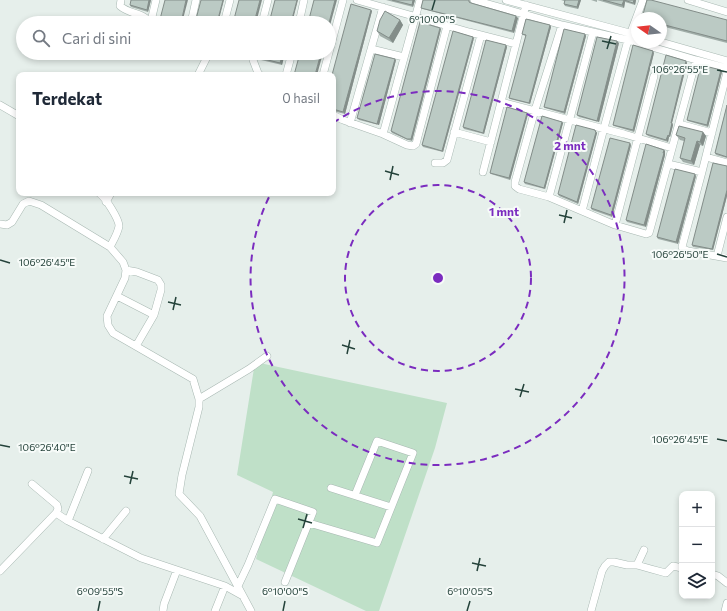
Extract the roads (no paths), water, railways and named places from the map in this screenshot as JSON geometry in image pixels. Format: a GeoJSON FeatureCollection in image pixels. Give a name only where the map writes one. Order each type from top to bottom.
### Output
{"type":"FeatureCollection","features":[{"type":"Feature","properties":{"kind":"street"},"geometry":{"type":"LineString","coordinates":[[121,0],[120,6],[124,9],[143,16]]}},
{"type":"Feature","properties":{"kind":"street"},"geometry":{"type":"LineString","coordinates":[[152,16],[156,0]]}},
{"type":"Feature","properties":{"kind":"street"},"geometry":{"type":"LineString","coordinates":[[193,16],[196,0]]}},
{"type":"Feature","properties":{"kind":"street"},"geometry":{"type":"LineString","coordinates":[[226,16],[230,0]]}},
{"type":"Feature","properties":{"kind":"street"},"geometry":{"type":"LineString","coordinates":[[264,16],[268,0]]}},
{"type":"Feature","properties":{"kind":"street"},"geometry":{"type":"LineString","coordinates":[[301,16],[304,0]]}},
{"type":"Feature","properties":{"kind":"street"},"geometry":{"type":"LineString","coordinates":[[336,26],[343,0]]}},
{"type":"Feature","properties":{"kind":"street"},"geometry":{"type":"LineString","coordinates":[[357,0],[516,44]]}},
{"type":"Feature","properties":{"kind":"street"},"geometry":{"type":"LineString","coordinates":[[383,134],[420,0]]}},
{"type":"Feature","properties":{"kind":"street"},"geometry":{"type":"LineString","coordinates":[[474,0],[562,25],[593,32],[631,36]]}},
{"type":"Feature","properties":{"kind":"street"},"geometry":{"type":"LineString","coordinates":[[504,8],[506,0],[631,36]]}},
{"type":"Feature","properties":{"kind":"street"},"geometry":{"type":"LineString","coordinates":[[639,12],[643,0]]}},
{"type":"Feature","properties":{"kind":"street"},"geometry":{"type":"LineString","coordinates":[[688,0],[727,12]]}},
{"type":"Feature","properties":{"kind":"street"},"geometry":{"type":"LineString","coordinates":[[484,172],[526,5]]}},
{"type":"Feature","properties":{"kind":"street"},"geometry":{"type":"LineString","coordinates":[[350,122],[383,8]]}},
{"type":"Feature","properties":{"kind":"street"},"geometry":{"type":"LineString","coordinates":[[562,25],[535,110],[515,186],[549,197],[615,225],[646,234],[649,233],[696,60]]}},
{"type":"Feature","properties":{"kind":"street"},"geometry":{"type":"LineString","coordinates":[[336,116],[407,145],[413,146],[416,144],[447,26]]}},
{"type":"Feature","properties":{"kind":"street"},"geometry":{"type":"LineString","coordinates":[[549,197],[593,32]]}},
{"type":"Feature","properties":{"kind":"street"},"geometry":{"type":"LineString","coordinates":[[435,163],[443,163],[447,160],[481,35]]}},
{"type":"Feature","properties":{"kind":"street"},"geometry":{"type":"LineString","coordinates":[[582,211],[604,128],[631,39]]}},
{"type":"Feature","properties":{"kind":"street"},"geometry":{"type":"LineString","coordinates":[[667,44],[727,61]]}},
{"type":"Feature","properties":{"kind":"street"},"geometry":{"type":"LineString","coordinates":[[664,48],[696,60],[727,68]]}},
{"type":"Feature","properties":{"kind":"street"},"geometry":{"type":"LineString","coordinates":[[371,49],[404,57]]}},
{"type":"Feature","properties":{"kind":"street"},"geometry":{"type":"LineString","coordinates":[[200,72],[206,60]]}},
{"type":"Feature","properties":{"kind":"street"},"geometry":{"type":"LineString","coordinates":[[253,60],[258,72]]}},
{"type":"Feature","properties":{"kind":"street"},"geometry":{"type":"LineString","coordinates":[[287,72],[290,60]]}},
{"type":"Feature","properties":{"kind":"street"},"geometry":{"type":"LineString","coordinates":[[324,72],[327,60]]}},
{"type":"Feature","properties":{"kind":"street"},"geometry":{"type":"LineString","coordinates":[[727,72],[682,247],[688,251],[727,258]]}},
{"type":"Feature","properties":{"kind":"street"},"geometry":{"type":"LineString","coordinates":[[615,225],[654,76]]}},
{"type":"Feature","properties":{"kind":"street"},"geometry":{"type":"LineString","coordinates":[[501,102],[604,128],[672,148]]}},
{"type":"Feature","properties":{"kind":"street"},"geometry":{"type":"LineString","coordinates":[[0,105],[16,114]]}},
{"type":"Feature","properties":{"kind":"street"},"geometry":{"type":"LineString","coordinates":[[679,124],[712,133]]}},
{"type":"Feature","properties":{"kind":"street"},"geometry":{"type":"LineString","coordinates":[[454,132],[491,142]]}},
{"type":"Feature","properties":{"kind":"street"},"geometry":{"type":"LineString","coordinates":[[706,157],[727,163]]}},
{"type":"Feature","properties":{"kind":"street"},"geometry":{"type":"LineString","coordinates":[[668,164],[702,172]]}},
{"type":"Feature","properties":{"kind":"street"},"geometry":{"type":"LineString","coordinates":[[102,196],[117,219],[119,227],[110,247]]}},
{"type":"Feature","properties":{"kind":"street"},"geometry":{"type":"LineString","coordinates":[[106,202],[109,196]]}},
{"type":"Feature","properties":{"kind":"street"},"geometry":{"type":"LineString","coordinates":[[0,224],[7,225],[12,222],[23,204],[29,201],[41,205],[110,247],[123,262],[126,270],[126,278],[107,316],[108,326],[113,333],[193,379],[199,399],[199,407],[182,475],[179,494],[200,516],[251,611]]}},
{"type":"Feature","properties":{"kind":"street"},"geometry":{"type":"LineString","coordinates":[[717,256],[727,217]]}},
{"type":"Feature","properties":{"kind":"street"},"geometry":{"type":"LineString","coordinates":[[126,270],[137,272],[158,280],[161,285],[154,315],[136,346]]}},
{"type":"Feature","properties":{"kind":"street"},"geometry":{"type":"LineString","coordinates":[[117,296],[154,315]]}},
{"type":"Feature","properties":{"kind":"street"},"geometry":{"type":"LineString","coordinates":[[199,399],[249,369],[267,356]]}},
{"type":"Feature","properties":{"kind":"street"},"geometry":{"type":"LineString","coordinates":[[309,523],[377,544],[413,453],[377,441],[354,495]]}},
{"type":"Feature","properties":{"kind":"street"},"geometry":{"type":"LineString","coordinates":[[68,521],[88,471]]}},
{"type":"Feature","properties":{"kind":"street"},"geometry":{"type":"LineString","coordinates":[[0,572],[56,513],[58,509],[57,505],[32,484]]}},
{"type":"Feature","properties":{"kind":"street"},"geometry":{"type":"LineString","coordinates":[[331,488],[391,507]]}},
{"type":"Feature","properties":{"kind":"street"},"geometry":{"type":"LineString","coordinates":[[238,586],[275,499],[313,512],[285,582]]}},
{"type":"Feature","properties":{"kind":"street"},"geometry":{"type":"LineString","coordinates":[[104,539],[126,511]]}},
{"type":"Feature","properties":{"kind":"street"},"geometry":{"type":"LineString","coordinates":[[56,513],[68,521],[141,558],[225,586],[243,596]]}},
{"type":"Feature","properties":{"kind":"street"},"geometry":{"type":"LineString","coordinates":[[637,565],[644,550]]}},
{"type":"Feature","properties":{"kind":"street"},"geometry":{"type":"LineString","coordinates":[[590,611],[602,571],[609,562],[637,565],[666,573],[673,566],[679,567]]}},
{"type":"Feature","properties":{"kind":"street"},"geometry":{"type":"LineString","coordinates":[[163,611],[164,604],[177,570]]}},
{"type":"Feature","properties":{"kind":"street"},"geometry":{"type":"LineString","coordinates":[[715,575],[727,583]]}},
{"type":"Feature","properties":{"kind":"street"},"geometry":{"type":"LineString","coordinates":[[215,611],[225,586]]}},
{"type":"Feature","properties":{"kind":"street"},"geometry":{"type":"LineString","coordinates":[[725,611],[727,603]]}}]}
